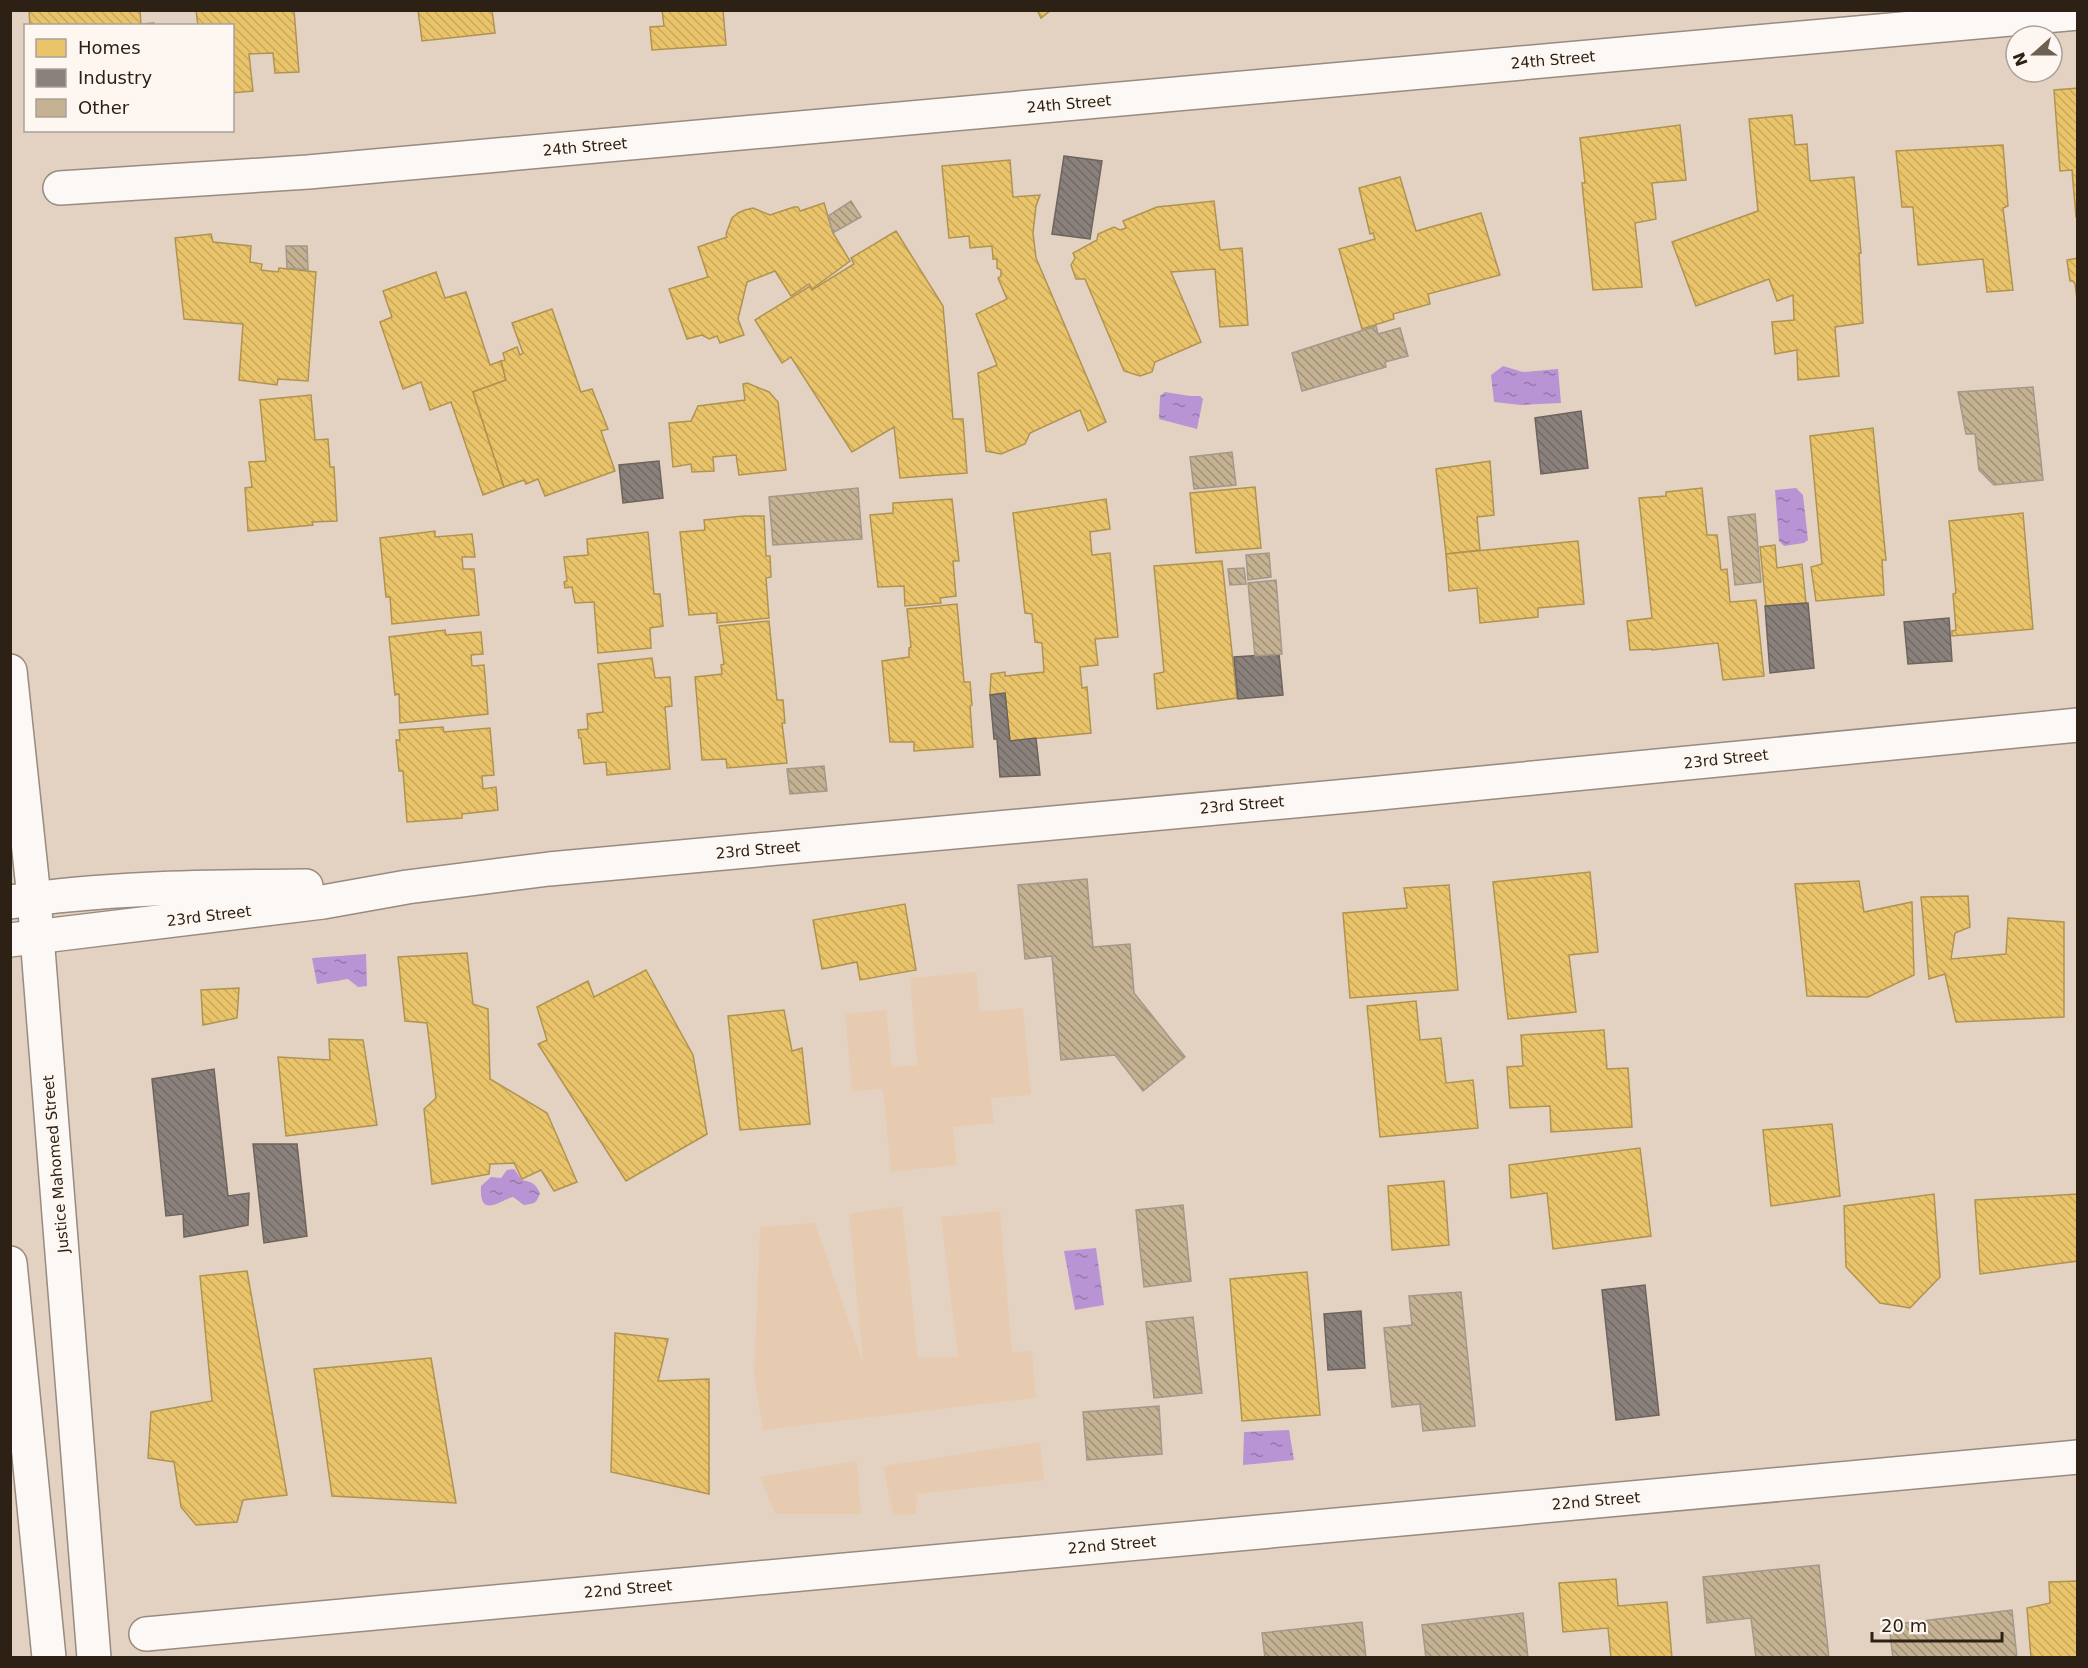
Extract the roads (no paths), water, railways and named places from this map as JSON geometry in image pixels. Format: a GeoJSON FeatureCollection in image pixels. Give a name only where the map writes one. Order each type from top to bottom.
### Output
{"type":"FeatureCollection","features":[{"type":"Feature","properties":{"kind":"street","name":"24th Street"},"geometry":{"type":"LineString","coordinates":[[60,189],[308,172],[2078,13]]}},
{"type":"Feature","properties":{"kind":"street","name":"Justice Mahomed Street"},"geometry":{"type":"LineString","coordinates":[[10,670],[24,939],[94,1658]]}},
{"type":"Feature","properties":{"kind":"street","name":"23rd Street"},"geometry":{"type":"LineString","coordinates":[[24,939],[323,902],[407,887],[549,869],[1347,796],[2078,725]]}},
{"type":"Feature","properties":{"kind":"street","name":"23rd Street"},"geometry":{"type":"LineString","coordinates":[[22,900],[196,887],[407,887]]}},
{"type":"Feature","properties":{"kind":"street"},"geometry":{"type":"LineString","coordinates":[[10,1263],[49,1658]]}},
{"type":"Feature","properties":{"kind":"street","name":"22nd Street"},"geometry":{"type":"LineString","coordinates":[[146,1634],[2078,1457]]}},
{"type":"Feature","properties":{"kind":"water"},"geometry":{"type":"Polygon","coordinates":[[[1503,366],[1523,372],[1558,369],[1561,403],[1521,405],[1494,402],[1491,375],[1503,366]]]}},
{"type":"Feature","properties":{"kind":"water"},"geometry":{"type":"Polygon","coordinates":[[[1165,392],[1200,396],[1203,399],[1197,429],[1159,419],[1160,396],[1165,392]]]}},
{"type":"Feature","properties":{"kind":"water"},"geometry":{"type":"Polygon","coordinates":[[[1796,488],[1803,495],[1808,540],[1804,543],[1784,546],[1779,541],[1775,490],[1796,488]]]}},
{"type":"Feature","properties":{"kind":"water"},"geometry":{"type":"Polygon","coordinates":[[[366,954],[367,986],[358,987],[348,979],[317,984],[312,958],[366,954]]]}},
{"type":"Feature","properties":{"kind":"water"},"geometry":{"type":"Polygon","coordinates":[[[514,1169],[522,1180],[535,1185],[540,1193],[536,1201],[524,1205],[513,1197],[491,1205],[483,1202],[481,1186],[491,1177],[501,1178],[507,1170],[514,1169]]]}},
{"type":"Feature","properties":{"kind":"water"},"geometry":{"type":"Polygon","coordinates":[[[1096,1248],[1104,1305],[1075,1310],[1064,1251],[1096,1248]]]}},
{"type":"Feature","properties":{"kind":"water"},"geometry":{"type":"Polygon","coordinates":[[[1289,1430],[1294,1460],[1243,1465],[1244,1432],[1289,1430]]]}}]}
